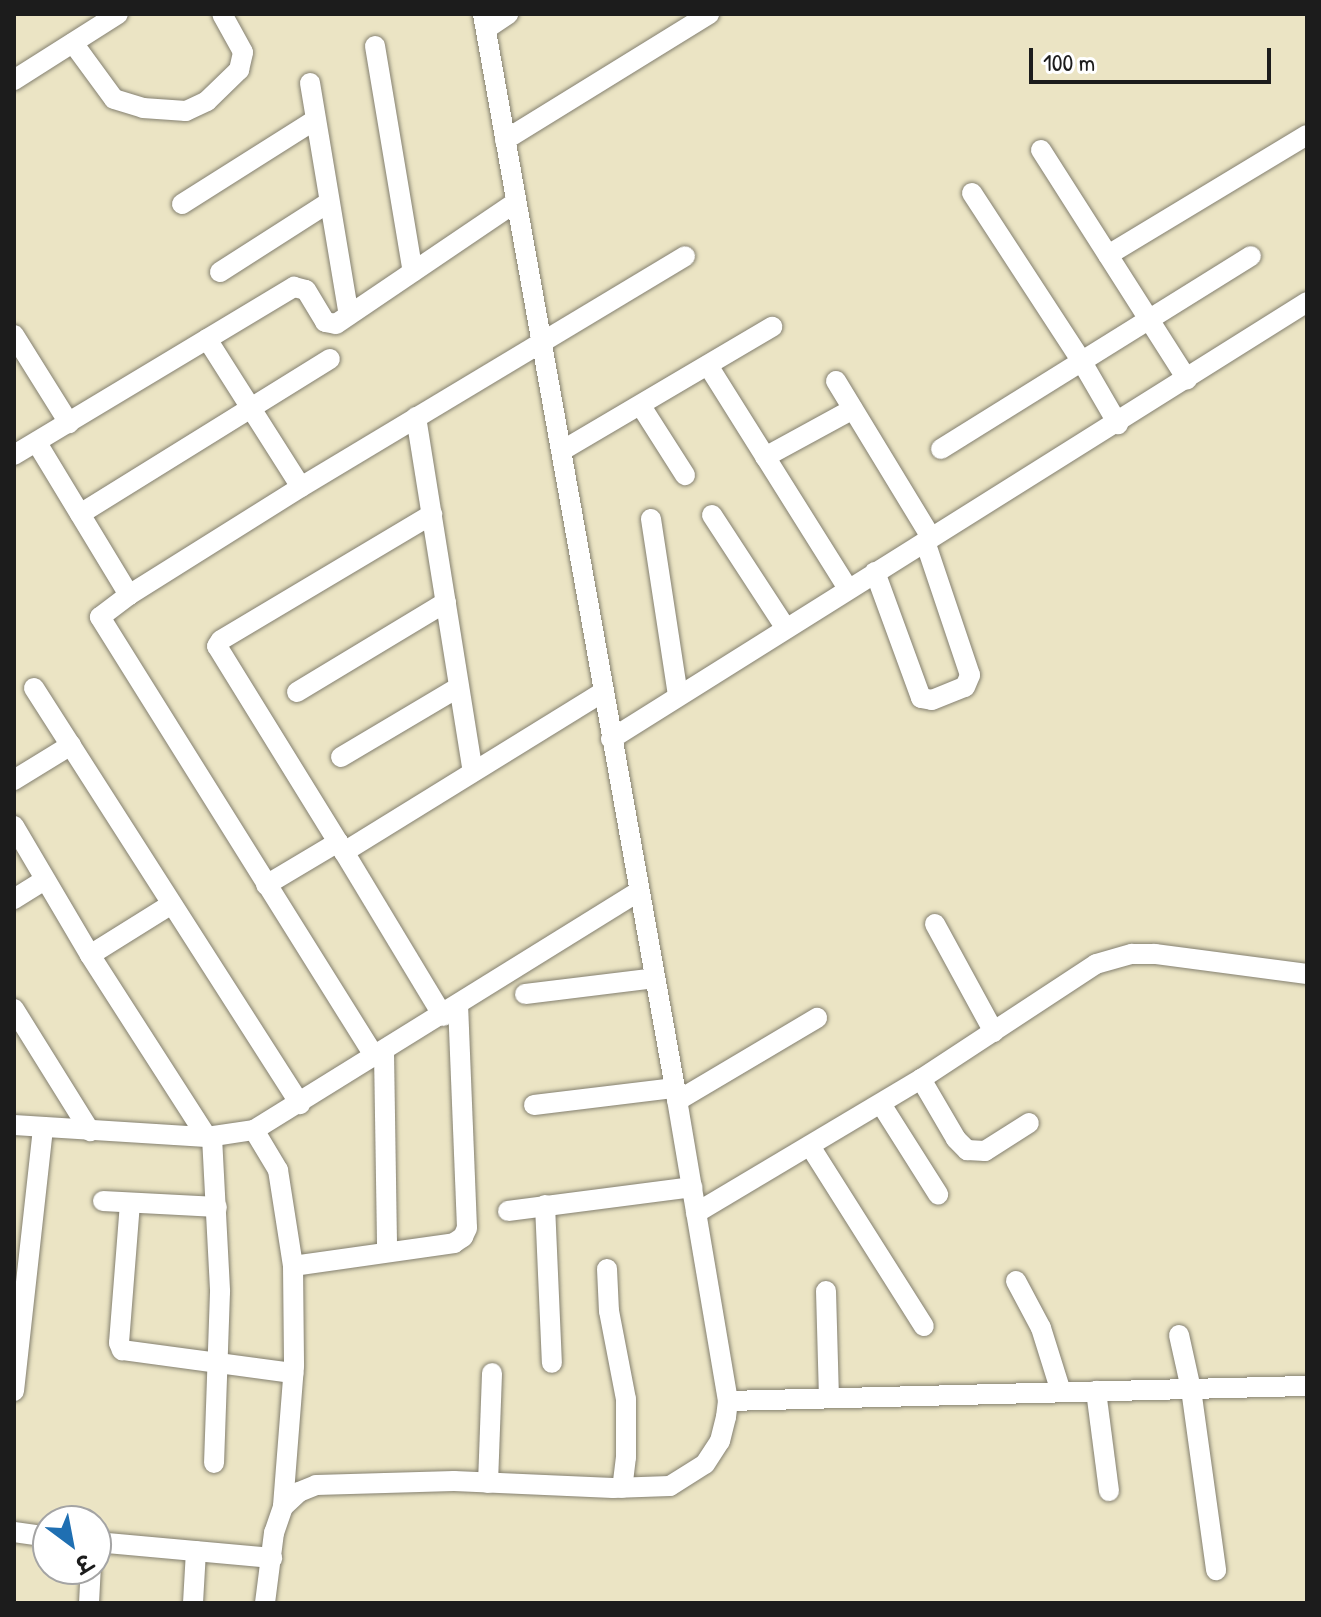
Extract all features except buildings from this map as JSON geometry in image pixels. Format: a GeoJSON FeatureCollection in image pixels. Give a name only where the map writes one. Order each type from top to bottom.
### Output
{"type":"FeatureCollection","features":[{"type":"Feature","properties":{"kind":"street"},"geometry":{"type":"LineString","coordinates":[[14,80],[118,14]]}},
{"type":"Feature","properties":{"kind":"street"},"geometry":{"type":"LineString","coordinates":[[73,43],[114,99],[143,108],[186,111],[207,101],[239,70],[243,52],[222,14]]}},
{"type":"Feature","properties":{"kind":"street"},"geometry":{"type":"LineString","coordinates":[[283,1507],[299,1492],[316,1485],[488,1483],[622,1488],[670,1486],[696,1472],[720,1441],[728,1401],[563,450],[515,203],[484,21],[508,14]]}},
{"type":"Feature","properties":{"kind":"street"},"geometry":{"type":"LineString","coordinates":[[505,140],[709,14]]}},
{"type":"Feature","properties":{"kind":"street"},"geometry":{"type":"LineString","coordinates":[[375,46],[413,272]]}},
{"type":"Feature","properties":{"kind":"street"},"geometry":{"type":"LineString","coordinates":[[310,83],[349,315]]}},
{"type":"Feature","properties":{"kind":"street"},"geometry":{"type":"LineString","coordinates":[[182,204],[315,120]]}},
{"type":"Feature","properties":{"kind":"street"},"geometry":{"type":"LineString","coordinates":[[1108,255],[1307,135]]}},
{"type":"Feature","properties":{"kind":"street"},"geometry":{"type":"LineString","coordinates":[[1041,150],[1187,379]]}},
{"type":"Feature","properties":{"kind":"street"},"geometry":{"type":"LineString","coordinates":[[972,193],[1082,362],[1118,424]]}},
{"type":"Feature","properties":{"kind":"street"},"geometry":{"type":"LineString","coordinates":[[220,272],[328,203]]}},
{"type":"Feature","properties":{"kind":"street"},"geometry":{"type":"LineString","coordinates":[[14,455],[300,286],[330,325],[515,203]]}},
{"type":"Feature","properties":{"kind":"street"},"geometry":{"type":"LineString","coordinates":[[387,1251],[379,1054],[266,885],[101,622],[104,612],[129,595],[301,487],[685,256]]}},
{"type":"Feature","properties":{"kind":"street"},"geometry":{"type":"LineString","coordinates":[[941,449],[1251,256]]}},
{"type":"Feature","properties":{"kind":"street"},"geometry":{"type":"LineString","coordinates":[[611,739],[785,627],[1118,424],[1307,302]]}},
{"type":"Feature","properties":{"kind":"street"},"geometry":{"type":"LineString","coordinates":[[563,450],[709,367],[772,327]]}},
{"type":"Feature","properties":{"kind":"street"},"geometry":{"type":"LineString","coordinates":[[14,335],[69,423]]}},
{"type":"Feature","properties":{"kind":"street"},"geometry":{"type":"LineString","coordinates":[[207,339],[301,487]]}},
{"type":"Feature","properties":{"kind":"street"},"geometry":{"type":"LineString","coordinates":[[80,514],[330,359]]}},
{"type":"Feature","properties":{"kind":"street"},"geometry":{"type":"LineString","coordinates":[[709,367],[848,589]]}},
{"type":"Feature","properties":{"kind":"street"},"geometry":{"type":"LineString","coordinates":[[836,381],[928,539],[970,675],[965,687],[932,700],[921,698],[875,572]]}},
{"type":"Feature","properties":{"kind":"street"},"geometry":{"type":"LineString","coordinates":[[641,406],[685,475]]}},
{"type":"Feature","properties":{"kind":"street"},"geometry":{"type":"LineString","coordinates":[[765,457],[853,409]]}},
{"type":"Feature","properties":{"kind":"street"},"geometry":{"type":"LineString","coordinates":[[416,417],[473,771]]}},
{"type":"Feature","properties":{"kind":"street"},"geometry":{"type":"LineString","coordinates":[[37,443],[129,595]]}},
{"type":"Feature","properties":{"kind":"street"},"geometry":{"type":"LineString","coordinates":[[293,1266],[454,1243],[463,1237],[467,1228],[450,1011],[341,847],[218,653],[217,646],[221,640],[432,514]]}},
{"type":"Feature","properties":{"kind":"street"},"geometry":{"type":"LineString","coordinates":[[712,515],[785,627]]}},
{"type":"Feature","properties":{"kind":"street"},"geometry":{"type":"LineString","coordinates":[[651,519],[678,696]]}},
{"type":"Feature","properties":{"kind":"street"},"geometry":{"type":"LineString","coordinates":[[297,692],[446,602]]}},
{"type":"Feature","properties":{"kind":"street"},"geometry":{"type":"LineString","coordinates":[[341,757],[459,687]]}},
{"type":"Feature","properties":{"kind":"street"},"geometry":{"type":"LineString","coordinates":[[34,688],[300,1104]]}},
{"type":"Feature","properties":{"kind":"street"},"geometry":{"type":"LineString","coordinates":[[266,885],[341,847],[603,692]]}},
{"type":"Feature","properties":{"kind":"street"},"geometry":{"type":"LineString","coordinates":[[14,780],[71,745]]}},
{"type":"Feature","properties":{"kind":"street"},"geometry":{"type":"LineString","coordinates":[[14,826],[90,955],[210,1137],[217,1207],[219,1364],[214,1463]]}},
{"type":"Feature","properties":{"kind":"street"},"geometry":{"type":"LineString","coordinates":[[14,899],[45,880]]}},
{"type":"Feature","properties":{"kind":"street"},"geometry":{"type":"LineString","coordinates":[[14,1125],[210,1137],[254,1130],[638,892]]}},
{"type":"Feature","properties":{"kind":"street"},"geometry":{"type":"LineString","coordinates":[[90,955],[170,905]]}},
{"type":"Feature","properties":{"kind":"street"},"geometry":{"type":"LineString","coordinates":[[935,924],[994,1032]]}},
{"type":"Feature","properties":{"kind":"street"},"geometry":{"type":"LineString","coordinates":[[696,1213],[881,1104],[1096,964],[1132,954],[1204,958],[1307,974]]}},
{"type":"Feature","properties":{"kind":"street"},"geometry":{"type":"LineString","coordinates":[[525,994],[655,978]]}},
{"type":"Feature","properties":{"kind":"street"},"geometry":{"type":"LineString","coordinates":[[14,1009],[90,1131]]}},
{"type":"Feature","properties":{"kind":"street"},"geometry":{"type":"LineString","coordinates":[[534,1105],[676,1095],[817,1018]]}},
{"type":"Feature","properties":{"kind":"street"},"geometry":{"type":"LineString","coordinates":[[921,1079],[956,1139],[967,1150],[985,1151],[1029,1123]]}},
{"type":"Feature","properties":{"kind":"street"},"geometry":{"type":"LineString","coordinates":[[881,1104],[938,1194]]}},
{"type":"Feature","properties":{"kind":"street"},"geometry":{"type":"LineString","coordinates":[[14,1391],[43,1128]]}},
{"type":"Feature","properties":{"kind":"street"},"geometry":{"type":"LineString","coordinates":[[254,1130],[278,1170],[293,1266],[293,1373],[283,1507],[274,1533],[265,1603]]}},
{"type":"Feature","properties":{"kind":"street"},"geometry":{"type":"LineString","coordinates":[[810,1146],[924,1326]]}},
{"type":"Feature","properties":{"kind":"street"},"geometry":{"type":"LineString","coordinates":[[508,1211],[692,1187]]}},
{"type":"Feature","properties":{"kind":"street"},"geometry":{"type":"LineString","coordinates":[[103,1201],[217,1207]]}},
{"type":"Feature","properties":{"kind":"street"},"geometry":{"type":"LineString","coordinates":[[130,1203],[119,1343],[122,1350],[293,1373]]}},
{"type":"Feature","properties":{"kind":"street"},"geometry":{"type":"LineString","coordinates":[[545,1205],[552,1363]]}},
{"type":"Feature","properties":{"kind":"street"},"geometry":{"type":"LineString","coordinates":[[607,1269],[609,1311],[627,1413],[622,1488]]}},
{"type":"Feature","properties":{"kind":"street"},"geometry":{"type":"LineString","coordinates":[[1016,1281],[1041,1328],[1061,1392]]}},
{"type":"Feature","properties":{"kind":"street"},"geometry":{"type":"LineString","coordinates":[[826,1291],[829,1398]]}},
{"type":"Feature","properties":{"kind":"street"},"geometry":{"type":"LineString","coordinates":[[1179,1335],[1191,1389],[1216,1570]]}},
{"type":"Feature","properties":{"kind":"street"},"geometry":{"type":"LineString","coordinates":[[488,1483],[492,1373]]}},
{"type":"Feature","properties":{"kind":"street"},"geometry":{"type":"LineString","coordinates":[[728,1401],[1306,1386]]}},
{"type":"Feature","properties":{"kind":"street"},"geometry":{"type":"LineString","coordinates":[[1096,1391],[1109,1491]]}},
{"type":"Feature","properties":{"kind":"street"},"geometry":{"type":"LineString","coordinates":[[112,1543],[272,1558]]}},
{"type":"Feature","properties":{"kind":"street"},"geometry":{"type":"LineString","coordinates":[[193,1603],[196,1551]]}}]}
